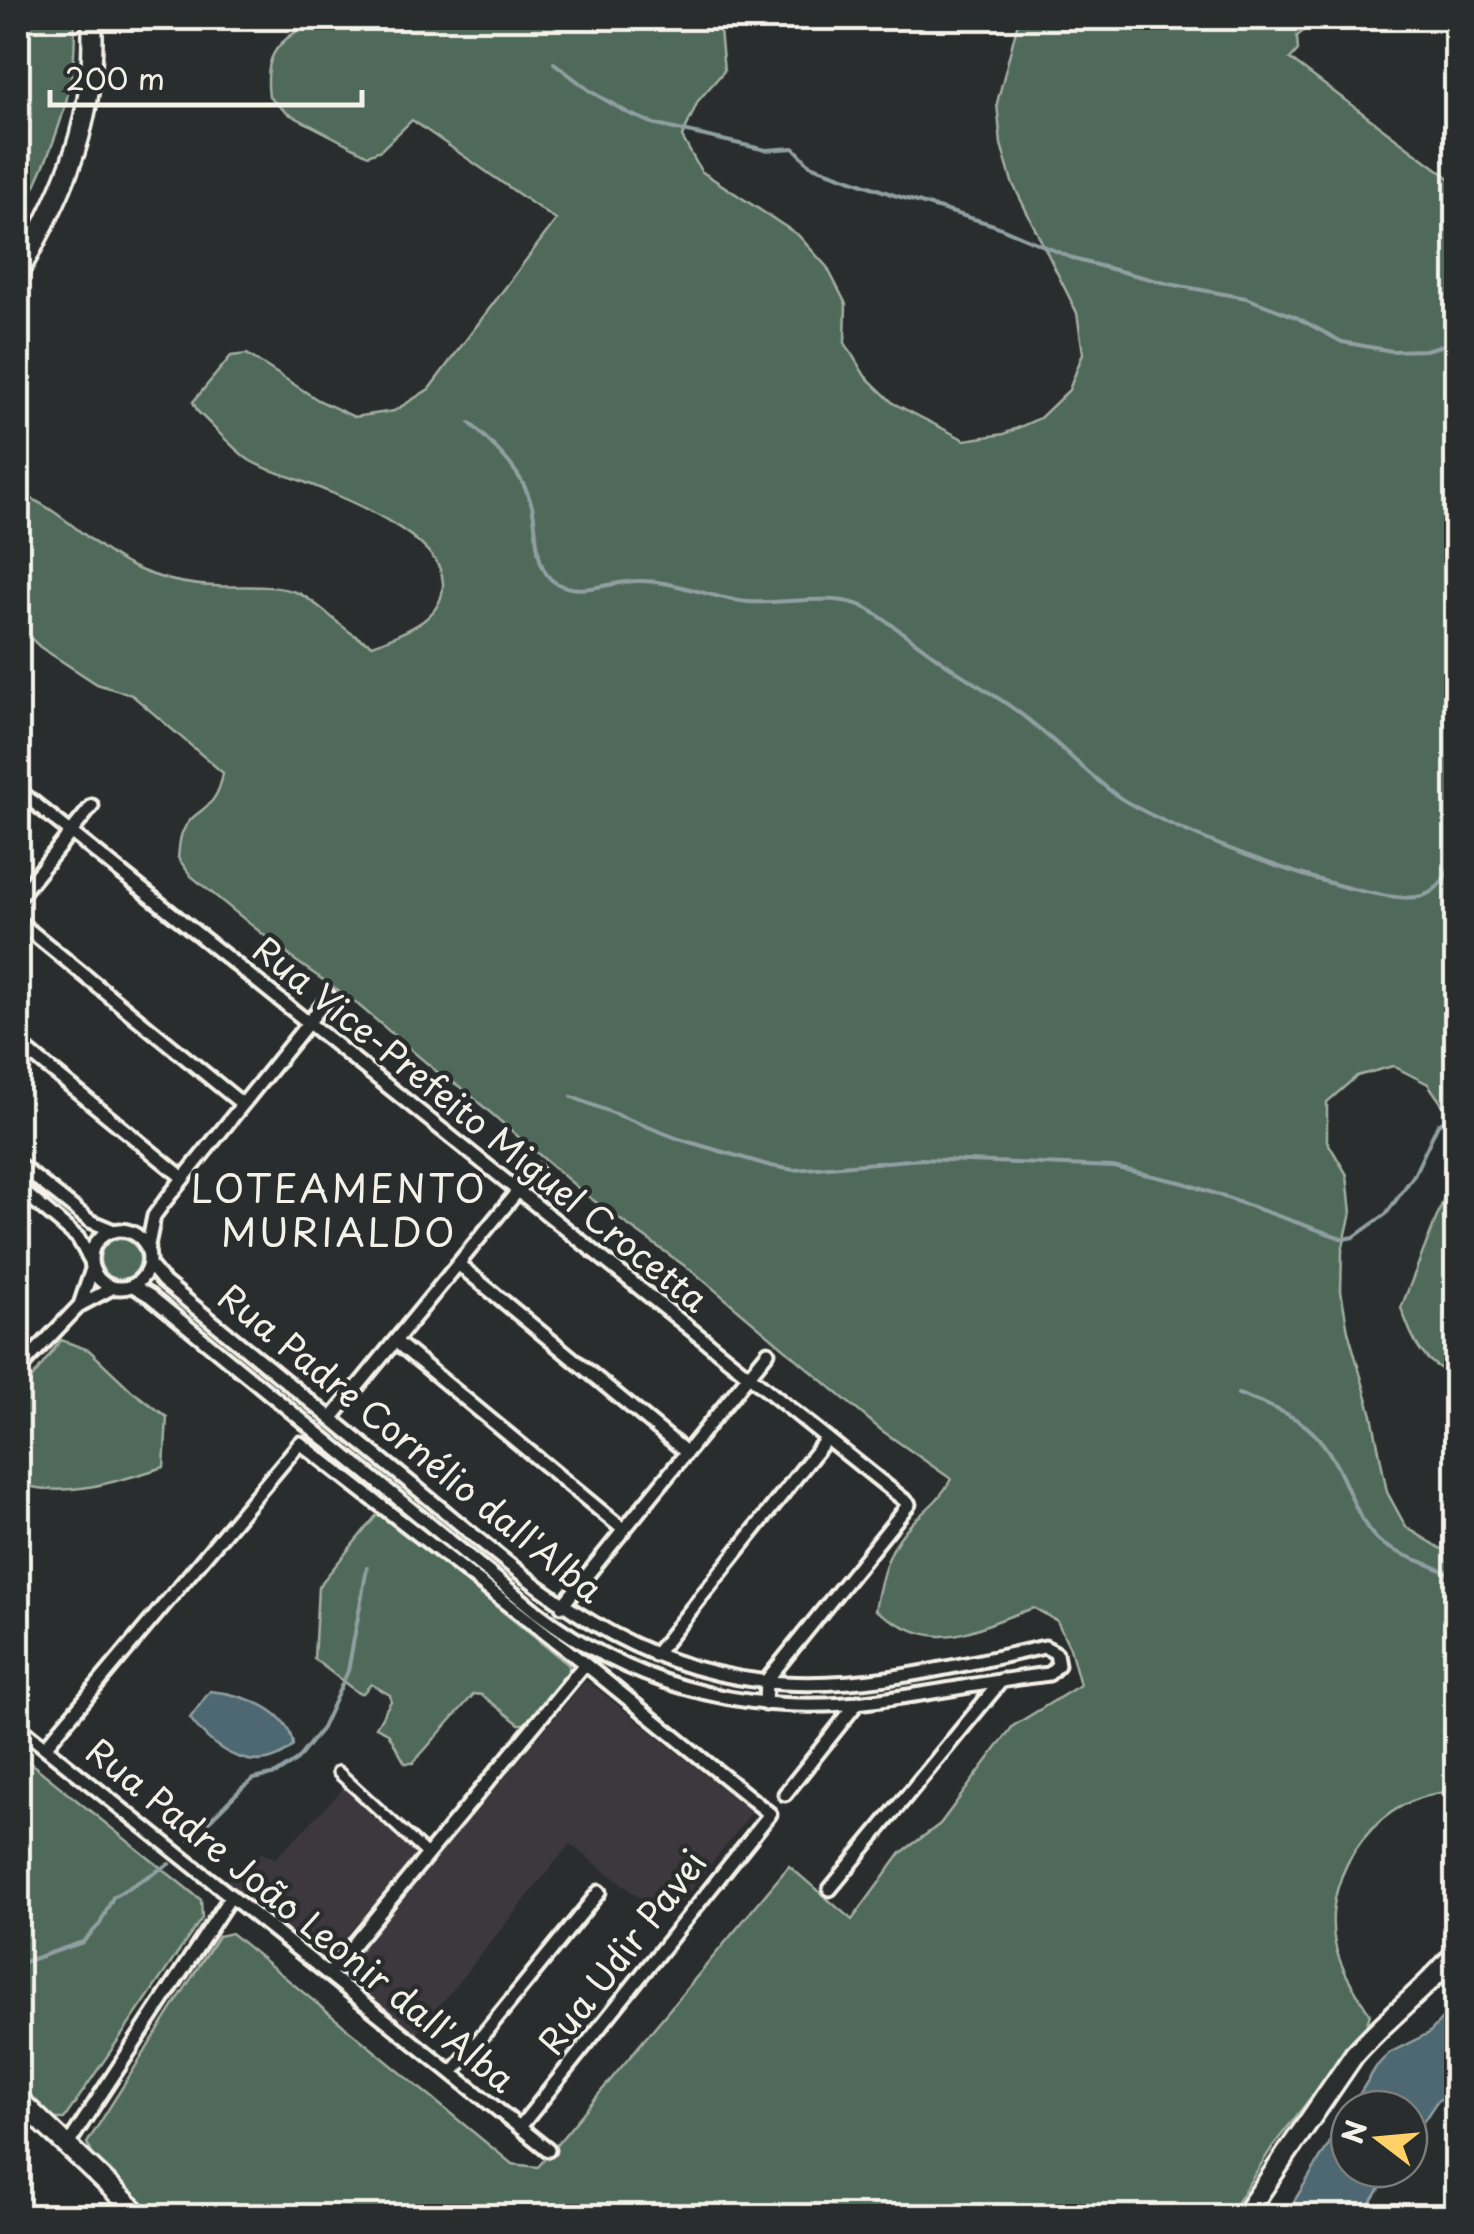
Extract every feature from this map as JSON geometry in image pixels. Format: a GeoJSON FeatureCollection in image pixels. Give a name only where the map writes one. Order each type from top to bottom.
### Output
{"type":"FeatureCollection","features":[{"type":"Feature","properties":{"kind":"main road"},"geometry":{"type":"LineString","coordinates":[[18,273],[68,178],[84,128],[91,85],[92,18]]}},
{"type":"Feature","properties":{"kind":"main road"},"geometry":{"type":"LineString","coordinates":[[1244,2216],[1354,2055],[1456,1952]]}},
{"type":"Feature","properties":{"kind":"main road"},"geometry":{"type":"LineString","coordinates":[[18,2099],[141,2216]]}},
{"type":"Feature","properties":{"kind":"street","name":"Rua Vice-Prefeito Miguel Crocetta"},"geometry":{"type":"LineString","coordinates":[[18,790],[909,1504],[766,1682]]}},
{"type":"Feature","properties":{"kind":"street"},"geometry":{"type":"LineString","coordinates":[[18,898],[92,806]]}},
{"type":"Feature","properties":{"kind":"street"},"geometry":{"type":"LineString","coordinates":[[18,920],[241,1104]]}},
{"type":"Feature","properties":{"kind":"street"},"geometry":{"type":"LineString","coordinates":[[18,1370],[80,1304],[112,1288],[133,1286],[144,1277],[154,1216],[329,997]]}},
{"type":"Feature","properties":{"kind":"street"},"geometry":{"type":"LineString","coordinates":[[18,1043],[182,1177]]}},
{"type":"Feature","properties":{"kind":"street"},"geometry":{"type":"LineString","coordinates":[[18,1164],[90,1221],[134,1234],[148,1250]]}},
{"type":"Feature","properties":{"kind":"street"},"geometry":{"type":"LineString","coordinates":[[331,1418],[535,1170]]}},
{"type":"Feature","properties":{"kind":"street"},"geometry":{"type":"LineString","coordinates":[[18,1187],[71,1230],[100,1281],[112,1288]]}},
{"type":"Feature","properties":{"kind":"street"},"geometry":{"type":"LineString","coordinates":[[80,1304],[96,1242],[154,1216]]}},
{"type":"Feature","properties":{"kind":"street","name":"Rua Padre Cornélio dall'Alba"},"geometry":{"type":"LineString","coordinates":[[133,1286],[575,1640],[661,1682],[765,1704],[858,1702],[1049,1674],[1056,1669],[1058,1657],[1054,1650],[1045,1647],[871,1680],[813,1684],[766,1682],[713,1673],[656,1655],[605,1632],[562,1606],[162,1282],[149,1264]]}},
{"type":"Feature","properties":{"kind":"street"},"geometry":{"type":"LineString","coordinates":[[458,1264],[686,1452]]}},
{"type":"Feature","properties":{"kind":"street"},"geometry":{"type":"LineString","coordinates":[[395,1341],[624,1530]]}},
{"type":"Feature","properties":{"kind":"street"},"geometry":{"type":"LineString","coordinates":[[562,1606],[768,1352]]}},
{"type":"Feature","properties":{"kind":"street"},"geometry":{"type":"LineString","coordinates":[[656,1655],[827,1438]]}},
{"type":"Feature","properties":{"kind":"street"},"geometry":{"type":"LineString","coordinates":[[45,1747],[300,1443],[585,1664],[329,1974]]}},
{"type":"Feature","properties":{"kind":"street","name":"Rua Udir Pavei"},"geometry":{"type":"LineString","coordinates":[[520,2127],[770,1814],[585,1664]]}},
{"type":"Feature","properties":{"kind":"street"},"geometry":{"type":"LineString","coordinates":[[830,1889],[1003,1680]]}},
{"type":"Feature","properties":{"kind":"street"},"geometry":{"type":"LineString","coordinates":[[765,1704],[766,1682]]}},
{"type":"Feature","properties":{"kind":"street"},"geometry":{"type":"LineString","coordinates":[[785,1794],[858,1702]]}},
{"type":"Feature","properties":{"kind":"street","name":"Rua Padre João Leonir dall'Alba"},"geometry":{"type":"LineString","coordinates":[[18,1726],[548,2150]]}},
{"type":"Feature","properties":{"kind":"street"},"geometry":{"type":"LineString","coordinates":[[338,1772],[428,1855]]}},
{"type":"Feature","properties":{"kind":"street"},"geometry":{"type":"LineString","coordinates":[[452,2074],[599,1892]]}},
{"type":"Feature","properties":{"kind":"street"},"geometry":{"type":"LineString","coordinates":[[67,2146],[231,1896]]}},
{"type":"Feature","properties":{"kind":"shaded area"},"geometry":{"type":"Polygon","coordinates":[[[586,1680],[752,1812],[668,1919],[570,1844],[414,2037],[339,1976],[586,1680]]]}},
{"type":"Feature","properties":{"kind":"shaded area"},"geometry":{"type":"Polygon","coordinates":[[[344,1788],[416,1854],[329,1957],[316,1957],[228,1889],[227,1881],[261,1853],[276,1858],[344,1788]]]}},
{"type":"Feature","properties":{"kind":"green space"},"geometry":{"type":"Polygon","coordinates":[[[18,18],[74,18],[75,45],[60,123],[18,222],[18,18]]]}},
{"type":"Feature","properties":{"kind":"green space"},"geometry":{"type":"Polygon","coordinates":[[[315,18],[711,18],[720,30],[724,71],[698,101],[682,137],[701,171],[798,235],[827,267],[846,304],[845,343],[865,376],[893,403],[965,440],[1004,434],[1040,418],[1069,390],[1083,353],[1077,313],[1012,182],[1001,144],[997,103],[1019,18],[1320,18],[1297,36],[1298,50],[1290,59],[1456,183],[1456,1377],[1426,1358],[1401,1308],[1445,1196],[1452,1157],[1451,1117],[1428,1084],[1393,1066],[1357,1076],[1327,1102],[1327,1141],[1347,1175],[1351,1213],[1342,1251],[1341,1291],[1387,1492],[1406,1527],[1456,1555],[1456,1792],[1429,1795],[1404,1805],[1362,1840],[1347,1863],[1337,1889],[1333,1916],[1335,1944],[1345,1972],[1370,2014],[1366,2027],[1273,2146],[1228,2216],[151,2216],[95,2160],[87,2143],[218,1936],[231,1933],[512,2164],[538,2167],[789,1866],[852,1920],[901,1853],[940,1824],[1013,1726],[1080,1685],[1070,1648],[1057,1621],[1034,1608],[971,1631],[937,1636],[919,1633],[875,1610],[883,1574],[898,1540],[951,1479],[881,1430],[696,1274],[586,1195],[463,1089],[191,876],[178,858],[181,836],[192,818],[215,796],[223,773],[132,695],[97,684],[40,647],[18,626],[18,493],[48,508],[133,567],[193,584],[267,587],[298,593],[373,645],[419,624],[436,607],[443,583],[438,565],[426,549],[385,519],[249,460],[198,412],[193,402],[231,356],[247,354],[318,400],[354,417],[394,411],[429,389],[556,220],[412,120],[381,150],[368,155],[287,113],[269,97],[272,57],[284,41],[315,18]]]}},
{"type":"Feature","properties":{"kind":"green space"},"geometry":{"type":"Polygon","coordinates":[[[120,1239],[134,1245],[140,1259],[134,1273],[120,1279],[106,1273],[100,1259],[106,1245],[120,1239]]]}},
{"type":"Feature","properties":{"kind":"green space"},"geometry":{"type":"Polygon","coordinates":[[[61,1340],[89,1350],[132,1391],[167,1417],[164,1467],[73,1489],[54,1490],[18,1483],[18,1397],[61,1340]]]}},
{"type":"Feature","properties":{"kind":"green space"},"geometry":{"type":"Polygon","coordinates":[[[382,1515],[569,1665],[569,1672],[526,1724],[519,1724],[482,1695],[474,1694],[413,1763],[405,1763],[388,1733],[376,1727],[391,1701],[390,1695],[371,1684],[358,1693],[314,1659],[318,1587],[376,1516],[382,1515]]]}},
{"type":"Feature","properties":{"kind":"green space"},"geometry":{"type":"Polygon","coordinates":[[[18,1753],[201,1900],[202,1918],[64,2119],[50,2119],[18,2087],[18,1753]]]}},
{"type":"Feature","properties":{"kind":"water"},"geometry":{"type":"Polygon","coordinates":[[[210,1691],[262,1705],[283,1722],[293,1746],[265,1760],[237,1757],[224,1750],[190,1718],[210,1691]]]}},
{"type":"Feature","properties":{"kind":"water"},"geometry":{"type":"Polygon","coordinates":[[[1456,2004],[1456,2085],[1450,2094],[1437,2101],[1429,2113],[1429,2089],[1362,2089],[1389,2053],[1429,2033],[1456,2004]]]}},
{"type":"Feature","properties":{"kind":"water"},"geometry":{"type":"Polygon","coordinates":[[[1329,2144],[1329,2189],[1380,2189],[1363,2216],[1285,2216],[1329,2144]]]}},
{"type":"Feature","properties":{"kind":"waterway"},"geometry":{"type":"LineString","coordinates":[[18,76],[20,18]]}},
{"type":"Feature","properties":{"kind":"waterway"},"geometry":{"type":"LineString","coordinates":[[554,63],[590,91],[657,125],[766,150],[794,148],[810,165],[994,225],[1077,260],[1169,284],[1246,298],[1296,317],[1342,342],[1392,351],[1425,350],[1456,342]]}},
{"type":"Feature","properties":{"kind":"waterway"},"geometry":{"type":"LineString","coordinates":[[470,423],[522,481],[532,506],[543,569],[556,583],[586,589],[652,581],[749,602],[826,600],[855,604],[1010,706],[1116,795],[1219,845],[1315,879],[1397,897],[1422,896],[1433,890],[1456,858]]}},
{"type":"Feature","properties":{"kind":"waterway"},"geometry":{"type":"LineString","coordinates":[[572,1097],[679,1139],[771,1166],[794,1170],[921,1159],[1113,1167],[1184,1183],[1344,1239],[1354,1237],[1386,1214],[1414,1175],[1438,1124],[1456,1114]]}},
{"type":"Feature","properties":{"kind":"waterway"},"geometry":{"type":"LineString","coordinates":[[1238,1394],[1293,1418],[1318,1438],[1374,1537],[1397,1552],[1456,1578]]}},
{"type":"Feature","properties":{"kind":"waterway"},"geometry":{"type":"LineString","coordinates":[[190,1840],[243,1787],[254,1779],[276,1774],[297,1760],[322,1728],[348,1671],[367,1568]]}},
{"type":"Feature","properties":{"kind":"waterway"},"geometry":{"type":"LineString","coordinates":[[18,1964],[83,1942],[100,1924],[113,1897],[169,1864]]}},
{"type":"Feature","properties":{"kind":"district","name":"LOTEAMENTO MURIALDO"},"geometry":{"type":"Point","coordinates":[339,1212]}}]}
